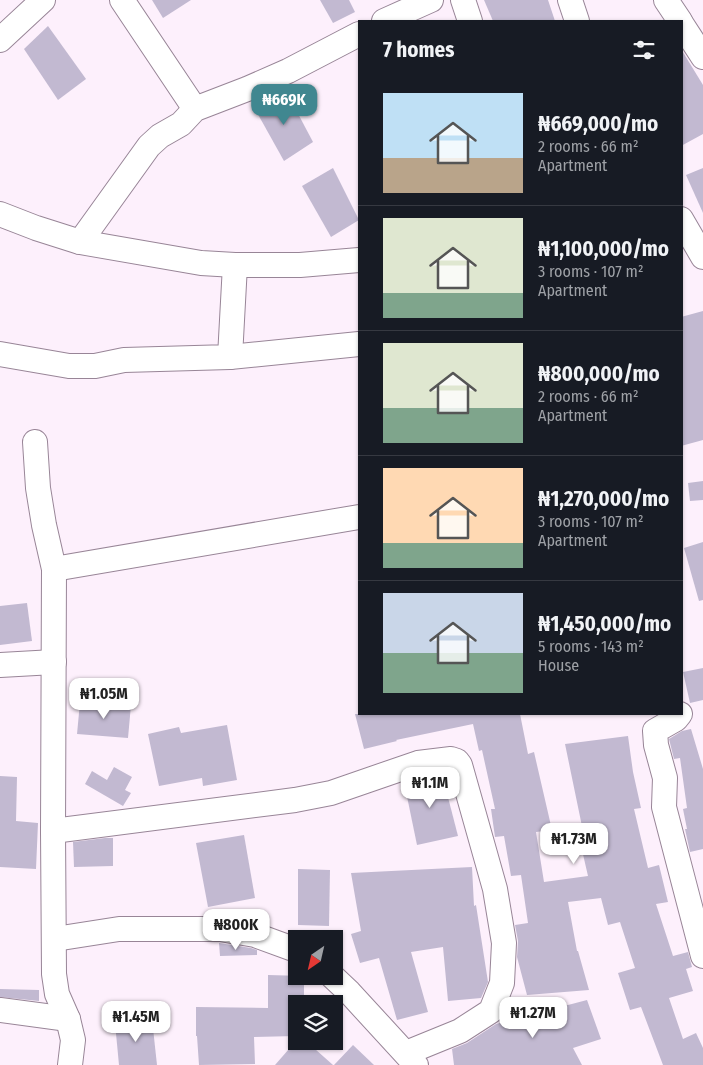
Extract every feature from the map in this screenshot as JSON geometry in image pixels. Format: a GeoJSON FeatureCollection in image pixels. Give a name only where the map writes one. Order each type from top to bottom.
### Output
{"type":"FeatureCollection","features":[{"type":"Feature","properties":{"kind":"street"},"geometry":{"type":"LineString","coordinates":[[0,40],[43,0]]}},
{"type":"Feature","properties":{"kind":"street"},"geometry":{"type":"LineString","coordinates":[[122,0],[195,109]]}},
{"type":"Feature","properties":{"kind":"street"},"geometry":{"type":"LineString","coordinates":[[386,20],[431,0]]}},
{"type":"Feature","properties":{"kind":"street"},"geometry":{"type":"LineString","coordinates":[[463,0],[470,20]]}},
{"type":"Feature","properties":{"kind":"street"},"geometry":{"type":"LineString","coordinates":[[570,0],[577,20]]}},
{"type":"Feature","properties":{"kind":"street"},"geometry":{"type":"LineString","coordinates":[[666,0],[680,20]]}},
{"type":"Feature","properties":{"kind":"street"},"geometry":{"type":"LineString","coordinates":[[683,25],[703,57]]}},
{"type":"Feature","properties":{"kind":"street"},"geometry":{"type":"LineString","coordinates":[[80,242],[149,146],[160,136],[181,124],[195,109],[263,82],[358,34]]}},
{"type":"Feature","properties":{"kind":"street"},"geometry":{"type":"LineString","coordinates":[[0,214],[80,242],[201,263],[300,265],[358,260]]}},
{"type":"Feature","properties":{"kind":"street"},"geometry":{"type":"LineString","coordinates":[[683,222],[703,257]]}},
{"type":"Feature","properties":{"kind":"street"},"geometry":{"type":"LineString","coordinates":[[230,356],[235,265]]}},
{"type":"Feature","properties":{"kind":"street"},"geometry":{"type":"LineString","coordinates":[[0,354],[69,366],[95,366],[124,360],[230,356],[358,344]]}},
{"type":"Feature","properties":{"kind":"street"},"geometry":{"type":"LineString","coordinates":[[36,442],[38,488],[54,569],[54,974],[57,994],[68,1019],[73,1040],[70,1065]]}},
{"type":"Feature","properties":{"kind":"street"},"geometry":{"type":"LineString","coordinates":[[54,569],[358,517]]}},
{"type":"Feature","properties":{"kind":"street"},"geometry":{"type":"LineString","coordinates":[[0,665],[54,662]]}},
{"type":"Feature","properties":{"kind":"street"},"geometry":{"type":"LineString","coordinates":[[679,715],[655,732],[656,745],[665,778],[664,807],[703,956]]}},
{"type":"Feature","properties":{"kind":"street"},"geometry":{"type":"LineString","coordinates":[[53,831],[295,800],[331,793],[418,763],[451,759],[457,761],[460,765],[495,889],[504,943],[502,984],[491,1011],[411,1059],[342,985]]}},
{"type":"Feature","properties":{"kind":"street"},"geometry":{"type":"LineString","coordinates":[[55,939],[119,929],[220,929],[255,934],[288,947]]}},
{"type":"Feature","properties":{"kind":"street"},"geometry":{"type":"LineString","coordinates":[[0,1010],[68,1019]]}},
{"type":"Feature","properties":{"kind":"building"},"geometry":{"type":"Polygon","coordinates":[[[152,0],[191,0],[163,18],[152,0]]]}},
{"type":"Feature","properties":{"kind":"building"},"geometry":{"type":"Polygon","coordinates":[[[320,0],[349,0],[355,12],[333,23],[320,0]]]}},
{"type":"Feature","properties":{"kind":"building"},"geometry":{"type":"Polygon","coordinates":[[[484,0],[548,0],[555,20],[493,20],[484,0]]]}},
{"type":"Feature","properties":{"kind":"building"},"geometry":{"type":"Polygon","coordinates":[[[48,26],[86,79],[58,100],[24,49],[48,26]]]}},
{"type":"Feature","properties":{"kind":"building"},"geometry":{"type":"Polygon","coordinates":[[[683,52],[703,85],[703,134],[683,145],[683,52]]]}},
{"type":"Feature","properties":{"kind":"building"},"geometry":{"type":"Polygon","coordinates":[[[286,91],[313,142],[284,161],[255,109],[286,91]]]}},
{"type":"Feature","properties":{"kind":"building"},"geometry":{"type":"Polygon","coordinates":[[[333,168],[358,221],[331,237],[302,186],[333,168]]]}},
{"type":"Feature","properties":{"kind":"building"},"geometry":{"type":"Polygon","coordinates":[[[703,168],[703,213],[686,175],[703,168]]]}},
{"type":"Feature","properties":{"kind":"building"},"geometry":{"type":"Polygon","coordinates":[[[703,311],[703,440],[683,445],[683,316],[703,311]]]}},
{"type":"Feature","properties":{"kind":"building"},"geometry":{"type":"Polygon","coordinates":[[[703,481],[703,500],[690,501],[688,483],[703,481]]]}},
{"type":"Feature","properties":{"kind":"building"},"geometry":{"type":"Polygon","coordinates":[[[703,542],[703,600],[699,601],[684,548],[703,542]]]}},
{"type":"Feature","properties":{"kind":"building"},"geometry":{"type":"Polygon","coordinates":[[[27,603],[32,641],[0,645],[0,606],[27,603]]]}},
{"type":"Feature","properties":{"kind":"building"},"geometry":{"type":"Polygon","coordinates":[[[703,668],[703,700],[690,703],[683,672],[703,668]]]}},
{"type":"Feature","properties":{"kind":"building"},"geometry":{"type":"Polygon","coordinates":[[[80,702],[131,705],[128,738],[77,734],[80,702]]]}},
{"type":"Feature","properties":{"kind":"building"},"geometry":{"type":"Polygon","coordinates":[[[355,714],[520,715],[528,754],[534,752],[552,830],[536,832],[544,882],[588,876],[579,837],[584,836],[565,744],[628,736],[641,808],[634,809],[648,868],[659,865],[668,902],[656,904],[673,956],[688,952],[692,967],[686,969],[693,991],[669,998],[683,1039],[696,1033],[703,1048],[703,1065],[663,1065],[641,1007],[630,1010],[618,973],[635,968],[620,922],[608,925],[601,898],[568,902],[577,951],[589,990],[527,995],[517,957],[518,941],[515,925],[528,923],[521,875],[511,876],[504,836],[495,837],[491,809],[495,809],[482,750],[479,751],[473,724],[396,740],[364,749],[355,714]]]}},
{"type":"Feature","properties":{"kind":"building"},"geometry":{"type":"Polygon","coordinates":[[[227,725],[237,780],[203,786],[202,778],[159,786],[148,734],[179,727],[181,733],[227,725]]]}},
{"type":"Feature","properties":{"kind":"building"},"geometry":{"type":"Polygon","coordinates":[[[691,729],[703,769],[703,849],[690,852],[685,829],[687,829],[683,809],[687,808],[680,758],[674,759],[669,739],[682,731],[691,729]]]}},
{"type":"Feature","properties":{"kind":"building"},"geometry":{"type":"Polygon","coordinates":[[[114,767],[132,777],[125,790],[131,793],[123,806],[85,784],[92,771],[107,780],[114,767]]]}},
{"type":"Feature","properties":{"kind":"building"},"geometry":{"type":"Polygon","coordinates":[[[442,774],[458,836],[417,845],[404,782],[421,776],[442,774]]]}},
{"type":"Feature","properties":{"kind":"building"},"geometry":{"type":"Polygon","coordinates":[[[0,776],[17,777],[16,821],[38,823],[36,869],[0,867],[0,776]]]}},
{"type":"Feature","properties":{"kind":"building"},"geometry":{"type":"Polygon","coordinates":[[[244,835],[255,898],[208,907],[196,843],[244,835]]]}},
{"type":"Feature","properties":{"kind":"building"},"geometry":{"type":"Polygon","coordinates":[[[113,838],[113,866],[74,867],[73,842],[113,838]]]}},
{"type":"Feature","properties":{"kind":"building"},"geometry":{"type":"Polygon","coordinates":[[[472,867],[474,906],[476,905],[488,982],[481,998],[448,1001],[443,947],[411,952],[428,1012],[397,1020],[379,958],[360,963],[351,934],[361,931],[351,873],[472,867]]]}},
{"type":"Feature","properties":{"kind":"building"},"geometry":{"type":"Polygon","coordinates":[[[298,869],[330,870],[329,926],[298,925],[298,869]]]}},
{"type":"Feature","properties":{"kind":"building"},"geometry":{"type":"Polygon","coordinates":[[[219,943],[251,948],[257,950],[257,955],[220,956],[219,943]]]}},
{"type":"Feature","properties":{"kind":"building"},"geometry":{"type":"Polygon","coordinates":[[[268,975],[288,976],[288,985],[304,985],[304,995],[288,995],[288,1036],[254,1037],[255,1064],[199,1065],[196,1007],[268,1008],[268,975]]]}},
{"type":"Feature","properties":{"kind":"building"},"geometry":{"type":"Polygon","coordinates":[[[0,989],[39,990],[39,1001],[0,997],[0,989]]]}},
{"type":"Feature","properties":{"kind":"building"},"geometry":{"type":"Polygon","coordinates":[[[587,1000],[601,1039],[573,1048],[582,1065],[454,1065],[452,1049],[467,1043],[496,1024],[587,1000]]]}},
{"type":"Feature","properties":{"kind":"building"},"geometry":{"type":"Polygon","coordinates":[[[152,1019],[157,1065],[119,1065],[115,1023],[152,1019]]]}},
{"type":"Feature","properties":{"kind":"building"},"geometry":{"type":"Polygon","coordinates":[[[353,1045],[374,1065],[334,1065],[353,1045]]]}},
{"type":"Feature","properties":{"kind":"building"},"geometry":{"type":"Polygon","coordinates":[[[288,1050],[316,1050],[333,1065],[275,1065],[288,1050]]]}}]}
